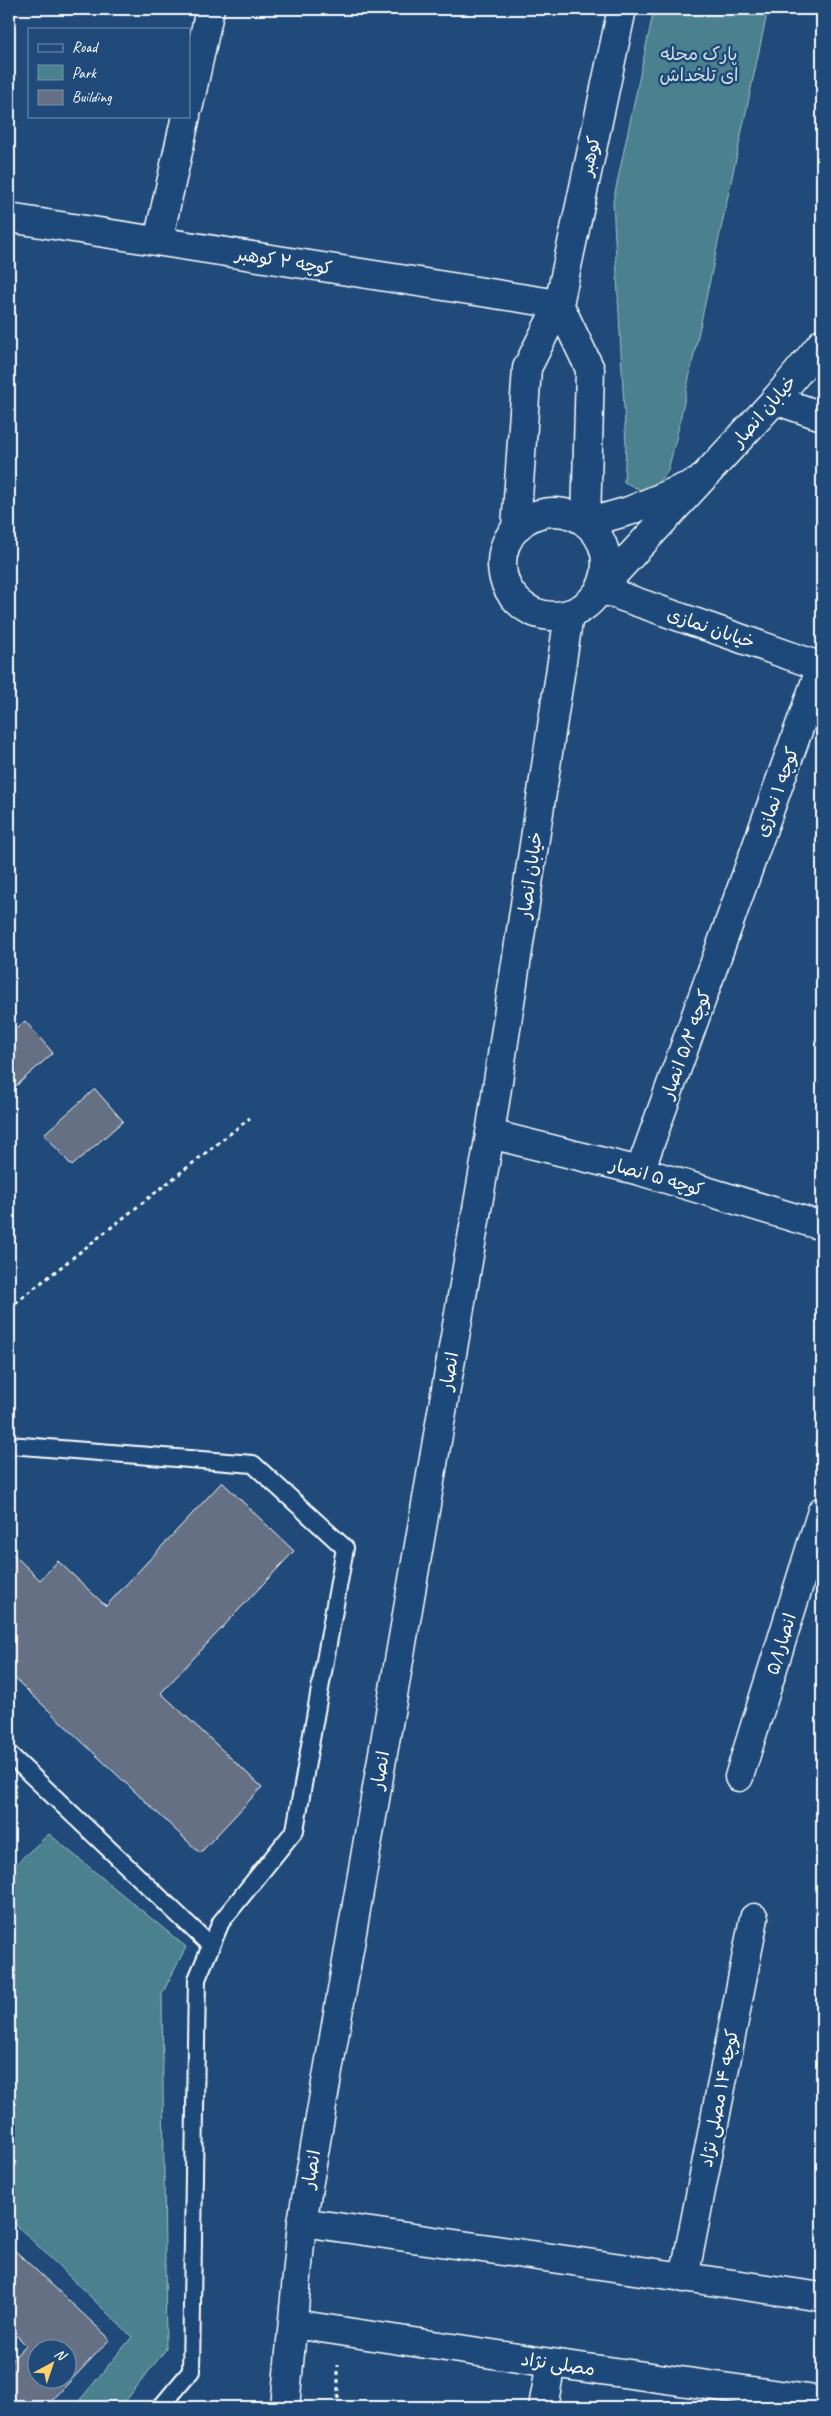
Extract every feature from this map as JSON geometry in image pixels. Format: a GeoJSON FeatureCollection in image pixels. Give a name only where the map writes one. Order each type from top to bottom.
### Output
{"type":"FeatureCollection","features":[{"type":"Feature","properties":{"kind":"street"},"geometry":{"type":"LineString","coordinates":[[190,100],[210,9]]}},
{"type":"Feature","properties":{"kind":"street","name":"کوهبر"},"geometry":{"type":"LineString","coordinates":[[516,527],[527,368],[559,304],[622,9]]}},
{"type":"Feature","properties":{"kind":"street"},"geometry":{"type":"LineString","coordinates":[[158,241],[186,118]]}},
{"type":"Feature","properties":{"kind":"street","name":"کوچه ۲ کوهبر"},"geometry":{"type":"LineString","coordinates":[[9,218],[559,304]]}},
{"type":"Feature","properties":{"kind":"street"},"geometry":{"type":"LineString","coordinates":[[559,304],[590,369],[586,523]]}},
{"type":"Feature","properties":{"kind":"street","name":"خیابان انصار"},"geometry":{"type":"LineString","coordinates":[[600,589],[775,400],[822,343]]}},
{"type":"Feature","properties":{"kind":"street"},"geometry":{"type":"LineString","coordinates":[[775,400],[822,416]]}},
{"type":"Feature","properties":{"kind":"street","name":"خیابان انصار"},"geometry":{"type":"LineString","coordinates":[[586,523],[629,511],[703,479]]}},
{"type":"Feature","properties":{"kind":"street"},"geometry":{"type":"LineString","coordinates":[[558,512],[586,523],[596,534],[603,548],[606,564],[600,589],[592,601],[569,615],[552,617],[535,613],[519,604],[508,591],[502,575],[501,558],[506,541],[516,527],[528,518],[542,513],[558,512]]}},
{"type":"Feature","properties":{"kind":"street","name":"خیابان نمازی"},"geometry":{"type":"LineString","coordinates":[[600,589],[822,666]]}},
{"type":"Feature","properties":{"kind":"street","name":"خیابان انصار"},"geometry":{"type":"LineString","coordinates":[[490,1134],[569,615]]}},
{"type":"Feature","properties":{"kind":"street","name":"کوچه ۱ نمازی"},"geometry":{"type":"LineString","coordinates":[[732,917],[822,666]]}},
{"type":"Feature","properties":{"kind":"street","name":"کوچه ۵/۲ انصار"},"geometry":{"type":"LineString","coordinates":[[640,1171],[732,917]]}},
{"type":"Feature","properties":{"kind":"street","name":"کوچه ۵ انصار"},"geometry":{"type":"LineString","coordinates":[[490,1134],[640,1171],[822,1226]]}},
{"type":"Feature","properties":{"kind":"street","name":"انصار"},"geometry":{"type":"LineString","coordinates":[[285,2407],[302,2222],[490,1134]]}},
{"type":"Feature","properties":{"kind":"street","name":"انصار۵/۱"},"geometry":{"type":"LineString","coordinates":[[739,1777],[822,1511]]}},
{"type":"Feature","properties":{"kind":"street","name":"کوچه ۱۴ مصلی نژاد"},"geometry":{"type":"LineString","coordinates":[[684,2278],[754,1918]]}},
{"type":"Feature","properties":{"kind":"street"},"geometry":{"type":"LineString","coordinates":[[302,2222],[822,2297]]}},
{"type":"Feature","properties":{"kind":"street","name":"مصلی نژاد"},"geometry":{"type":"LineString","coordinates":[[294,2324],[551,2363],[822,2401]]}},
{"type":"Feature","properties":{"kind":"street"},"geometry":{"type":"LineString","coordinates":[[543,2407],[551,2363]]}},
{"type":"Feature","properties":{"kind":"lane"},"geometry":{"type":"LineString","coordinates":[[9,1445],[252,1464],[345,1548],[295,1830],[221,1922],[197,1979],[191,2371],[161,2407]]}},
{"type":"Feature","properties":{"kind":"lane"},"geometry":{"type":"LineString","coordinates":[[9,1754],[212,1946]]}},
{"type":"Feature","properties":{"kind":"path"},"geometry":{"type":"LineString","coordinates":[[9,1308],[250,1118]]}},
{"type":"Feature","properties":{"kind":"green space","name":"پارک محله ای تلخداش"},"geometry":{"type":"Polygon","coordinates":[[[654,9],[768,9],[676,439],[668,470],[649,494],[624,482],[626,445],[613,202],[654,9]]]}},
{"type":"Feature","properties":{"kind":"green space"},"geometry":{"type":"Polygon","coordinates":[[[49,1834],[186,1947],[162,1994],[166,2349],[121,2407],[74,2407],[132,2337],[9,2218],[9,1870],[49,1834]]]}},
{"type":"Feature","properties":{"kind":"building"},"geometry":{"type":"Polygon","coordinates":[[[25,1021],[53,1053],[9,1092],[9,1035],[25,1021]]]}},
{"type":"Feature","properties":{"kind":"building"},"geometry":{"type":"Polygon","coordinates":[[[95,1089],[123,1121],[72,1166],[44,1134],[95,1089]]]}},
{"type":"Feature","properties":{"kind":"building"},"geometry":{"type":"Polygon","coordinates":[[[222,1482],[294,1551],[161,1693],[262,1787],[200,1853],[9,1673],[9,1550],[40,1580],[58,1561],[106,1606],[222,1482]]]}},
{"type":"Feature","properties":{"kind":"building"},"geometry":{"type":"Polygon","coordinates":[[[9,2245],[110,2339],[78,2373],[78,2338],[28,2338],[28,2388],[64,2388],[46,2407],[9,2407],[9,2363],[26,2345],[9,2328],[9,2245]]]}}]}
